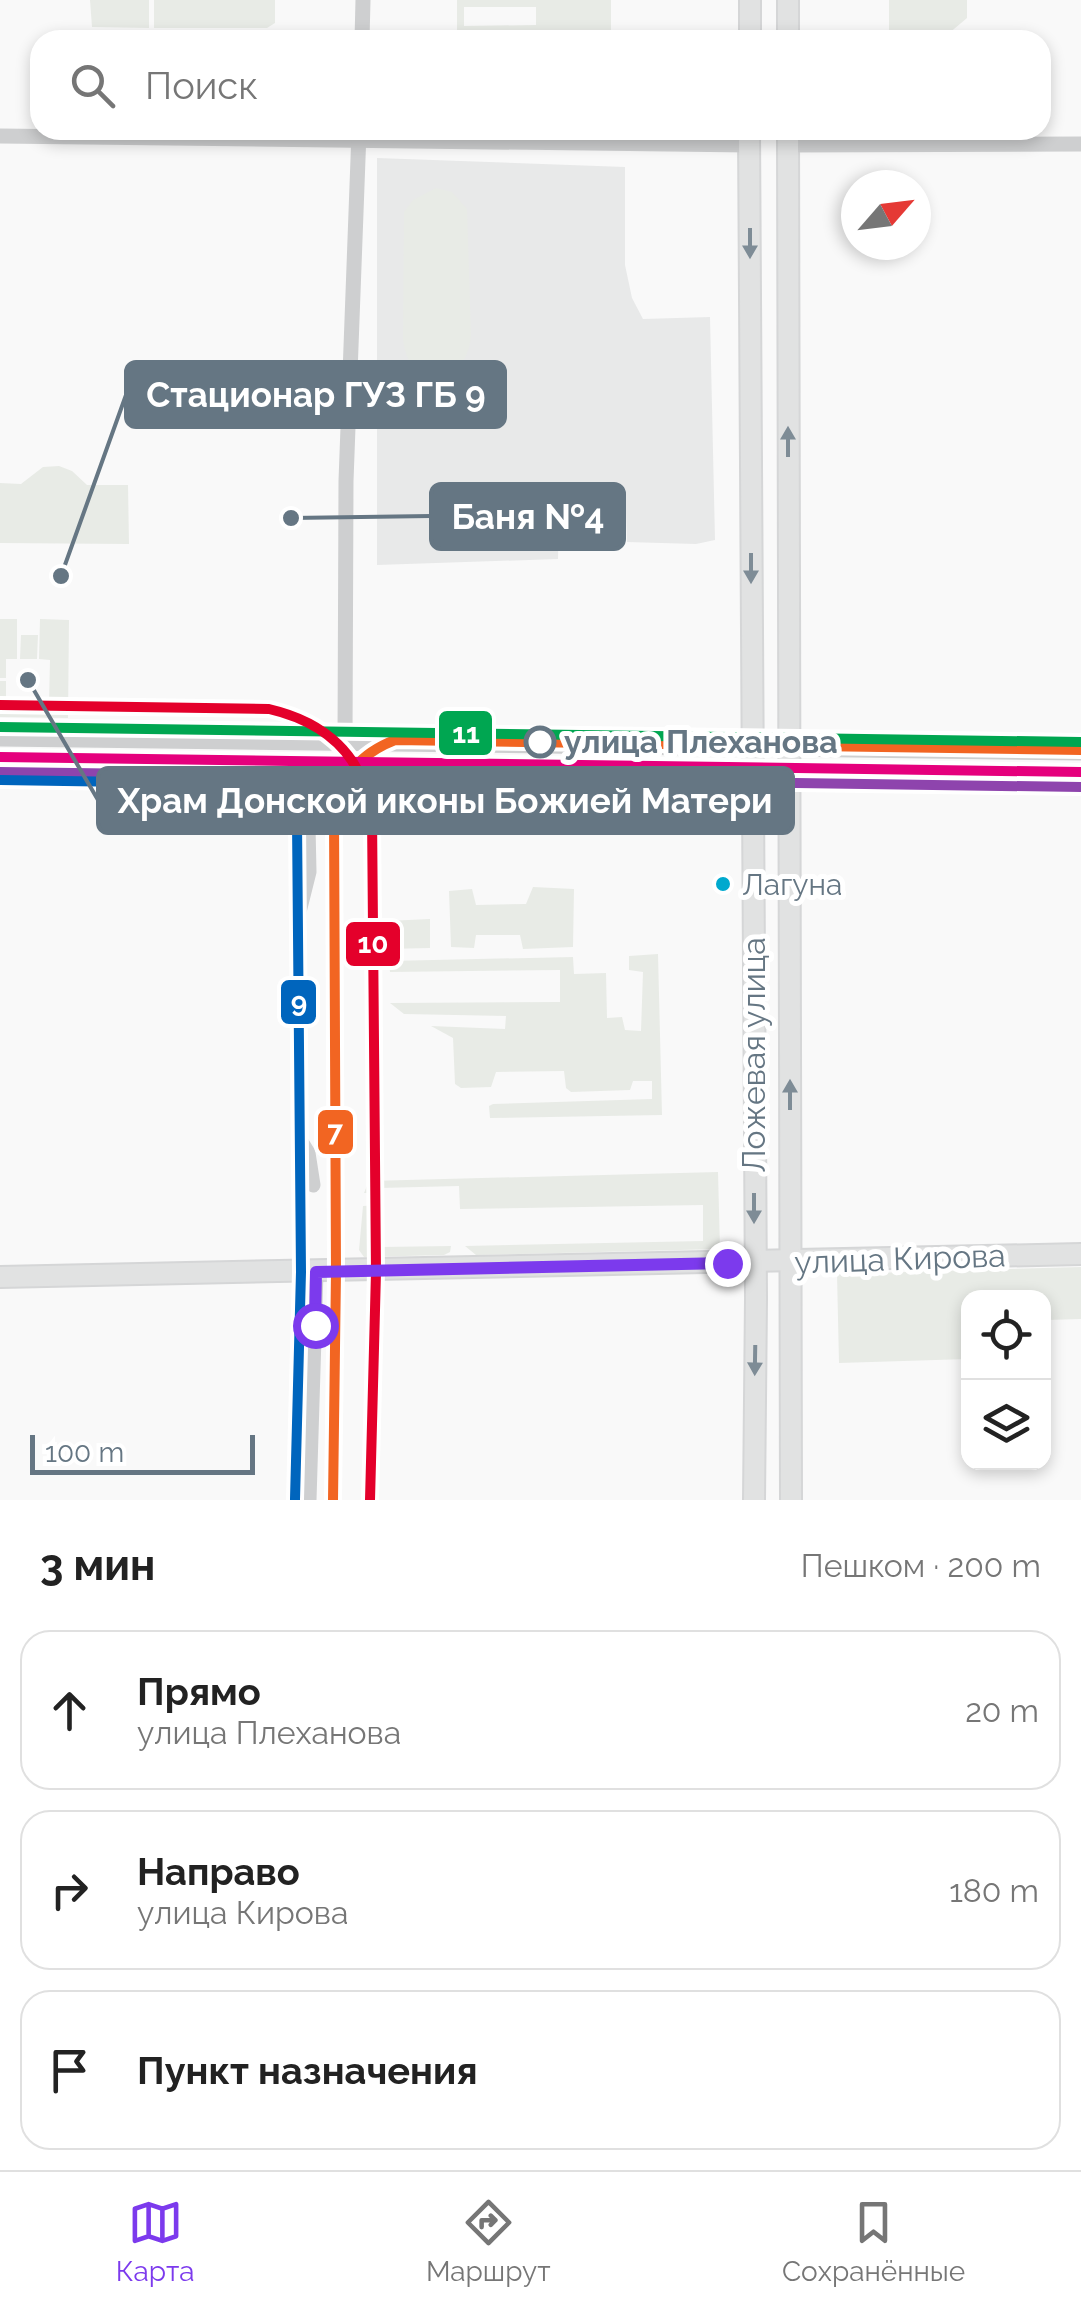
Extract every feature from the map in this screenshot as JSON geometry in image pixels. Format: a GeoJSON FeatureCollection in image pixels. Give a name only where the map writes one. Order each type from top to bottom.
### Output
{"type":"FeatureCollection","features":[{"type":"Feature","properties":{"kind":"main road"},"geometry":{"type":"LineString","coordinates":[[750,0],[750,30]]}},
{"type":"Feature","properties":{"kind":"main road"},"geometry":{"type":"LineString","coordinates":[[788,0],[788,30]]}},
{"type":"Feature","properties":{"kind":"main road","name":"Ложевая улица"},"geometry":{"type":"LineString","coordinates":[[749,140],[754,1500]]}},
{"type":"Feature","properties":{"kind":"main road","name":"Ложевая улица"},"geometry":{"type":"LineString","coordinates":[[788,140],[791,1500]]}},
{"type":"Feature","properties":{"kind":"main road"},"geometry":{"type":"LineString","coordinates":[[751,495],[788,495]]}},
{"type":"Feature","properties":{"kind":"main road","name":"улица Кирова"},"geometry":{"type":"LineString","coordinates":[[0,1277],[1081,1254]]}},
{"type":"Feature","properties":{"kind":"street"},"geometry":{"type":"LineString","coordinates":[[362,0],[362,30]]}},
{"type":"Feature","properties":{"kind":"street"},"geometry":{"type":"LineString","coordinates":[[0,136],[30,136]]}},
{"type":"Feature","properties":{"kind":"street"},"geometry":{"type":"LineString","coordinates":[[345,743],[346,481],[359,140]]}},
{"type":"Feature","properties":{"kind":"street"},"geometry":{"type":"LineString","coordinates":[[886,140],[1081,144]]}},
{"type":"Feature","properties":{"kind":"street"},"geometry":{"type":"LineString","coordinates":[[0,739],[1081,753]]}},
{"type":"Feature","properties":{"kind":"street"},"geometry":{"type":"LineString","coordinates":[[307,780],[309,872],[298,912],[300,1140],[308,1153],[313,1184]]}},
{"type":"Feature","properties":{"kind":"street"},"geometry":{"type":"LineString","coordinates":[[310,1500],[316,1272]]}},
{"type":"Feature","properties":{"kind":"shaded area"},"geometry":{"type":"Polygon","coordinates":[[[90,0],[149,0],[149,28],[92,27],[90,0]]]}},
{"type":"Feature","properties":{"kind":"shaded area"},"geometry":{"type":"Polygon","coordinates":[[[154,0],[275,0],[275,23],[267,28],[154,28],[154,0]]]}},
{"type":"Feature","properties":{"kind":"shaded area"},"geometry":{"type":"Polygon","coordinates":[[[457,0],[611,0],[611,30],[457,30],[457,0]],[[464,7],[464,26],[536,25],[536,7],[464,7]]]}},
{"type":"Feature","properties":{"kind":"shaded area"},"geometry":{"type":"Polygon","coordinates":[[[889,0],[967,0],[967,18],[953,30],[889,30],[889,0]]]}},
{"type":"Feature","properties":{"kind":"shaded area"},"geometry":{"type":"Polygon","coordinates":[[[377,158],[625,167],[625,265],[632,298],[643,319],[710,317],[715,540],[696,544],[627,542],[626,513],[559,514],[558,559],[377,565],[377,158]]]}},
{"type":"Feature","properties":{"kind":"shaded area"},"geometry":{"type":"Polygon","coordinates":[[[436,188],[452,192],[467,209],[471,335],[459,366],[437,377],[415,368],[403,339],[404,212],[413,200],[436,188]]]}},
{"type":"Feature","properties":{"kind":"shaded area"},"geometry":{"type":"Polygon","coordinates":[[[59,466],[72,471],[87,485],[128,485],[129,544],[0,543],[0,483],[21,484],[43,467],[59,466]]]}},
{"type":"Feature","properties":{"kind":"shaded area"},"geometry":{"type":"Polygon","coordinates":[[[0,619],[17,619],[17,659],[6,659],[6,678],[0,678],[0,619]]]}},
{"type":"Feature","properties":{"kind":"shaded area"},"geometry":{"type":"Polygon","coordinates":[[[40,619],[69,620],[68,718],[0,717],[0,681],[6,681],[6,704],[49,704],[50,660],[39,659],[40,619]]]}},
{"type":"Feature","properties":{"kind":"shaded area"},"geometry":{"type":"Polygon","coordinates":[[[21,635],[38,635],[37,659],[20,659],[21,635]]]}},
{"type":"Feature","properties":{"kind":"shaded area"},"geometry":{"type":"Polygon","coordinates":[[[533,887],[574,889],[573,947],[523,949],[520,935],[476,935],[474,948],[451,947],[449,891],[472,889],[476,905],[526,904],[533,887]]]}},
{"type":"Feature","properties":{"kind":"shaded area"},"geometry":{"type":"Polygon","coordinates":[[[430,919],[430,948],[386,949],[387,921],[430,919]]]}},
{"type":"Feature","properties":{"kind":"shaded area"},"geometry":{"type":"Polygon","coordinates":[[[658,954],[662,1115],[490,1118],[489,1106],[493,1104],[652,1099],[652,1081],[633,1081],[630,1090],[571,1092],[566,1088],[564,1071],[496,1072],[491,1087],[461,1088],[455,1084],[453,1038],[431,1026],[505,1029],[506,1016],[404,1014],[390,1003],[560,1002],[560,970],[390,972],[389,961],[573,957],[574,974],[606,973],[607,1018],[622,1017],[625,1030],[641,1031],[643,972],[629,970],[629,956],[658,954]]]}},
{"type":"Feature","properties":{"kind":"shaded area"},"geometry":{"type":"Polygon","coordinates":[[[718,1172],[720,1249],[476,1255],[465,1246],[703,1241],[703,1205],[460,1209],[459,1186],[380,1188],[379,1193],[364,1193],[369,1181],[718,1172]]]}},
{"type":"Feature","properties":{"kind":"shaded area"},"geometry":{"type":"Polygon","coordinates":[[[379,1205],[381,1247],[451,1246],[450,1252],[364,1257],[359,1250],[363,1206],[379,1205]]]}},
{"type":"Feature","properties":{"kind":"shaded area"},"geometry":{"type":"Polygon","coordinates":[[[1081,1267],[1081,1319],[1051,1320],[1051,1290],[961,1290],[961,1359],[839,1363],[837,1274],[1081,1267]]]}},
{"type":"Feature","properties":{"kind":"transit line","name":"10"},"geometry":{"type":"LineString","coordinates":[[0,705],[269,709],[324,732],[350,758],[360,775],[372,814],[376,1272],[370,1500]]}},
{"type":"Feature","properties":{"kind":"transit line","name":"11"},"geometry":{"type":"LineString","coordinates":[[0,727],[1081,742]]}},
{"type":"Feature","properties":{"kind":"transit line","name":"7"},"geometry":{"type":"LineString","coordinates":[[333,1500],[334,814],[342,788],[354,768],[371,752],[395,740],[1081,750]]}},
{"type":"Feature","properties":{"kind":"transit line"},"geometry":{"type":"LineString","coordinates":[[0,772],[1081,787]]}},
{"type":"Feature","properties":{"kind":"tram line","name":"3"},"geometry":{"type":"LineString","coordinates":[[0,757],[1081,772]]}},
{"type":"Feature","properties":{"kind":"tram line","name":"9"},"geometry":{"type":"LineString","coordinates":[[0,780],[259,784],[284,796],[294,813],[301,1272],[295,1499]]}},
{"type":"Feature","properties":{"kind":"place","name":"Баня №4"},"geometry":{"type":"Point","coordinates":[291,518]}},
{"type":"Feature","properties":{"kind":"place","name":"Стационар ГУЗ ГБ 9"},"geometry":{"type":"Point","coordinates":[61,576]}},
{"type":"Feature","properties":{"kind":"place","name":"Храм Донской иконы Божией Матери"},"geometry":{"type":"Point","coordinates":[28,680]}},
{"type":"Feature","properties":{"kind":"place","name":"улица Плеханова"},"geometry":{"type":"Point","coordinates":[540,742]}},
{"type":"Feature","properties":{"kind":"place","name":"Лагуна"},"geometry":{"type":"Point","coordinates":[723,884]}},
{"type":"Feature","properties":{"kind":"route"},"geometry":{"type":"LineString","coordinates":[[315,1325],[316,1272],[727,1263]]}}]}
